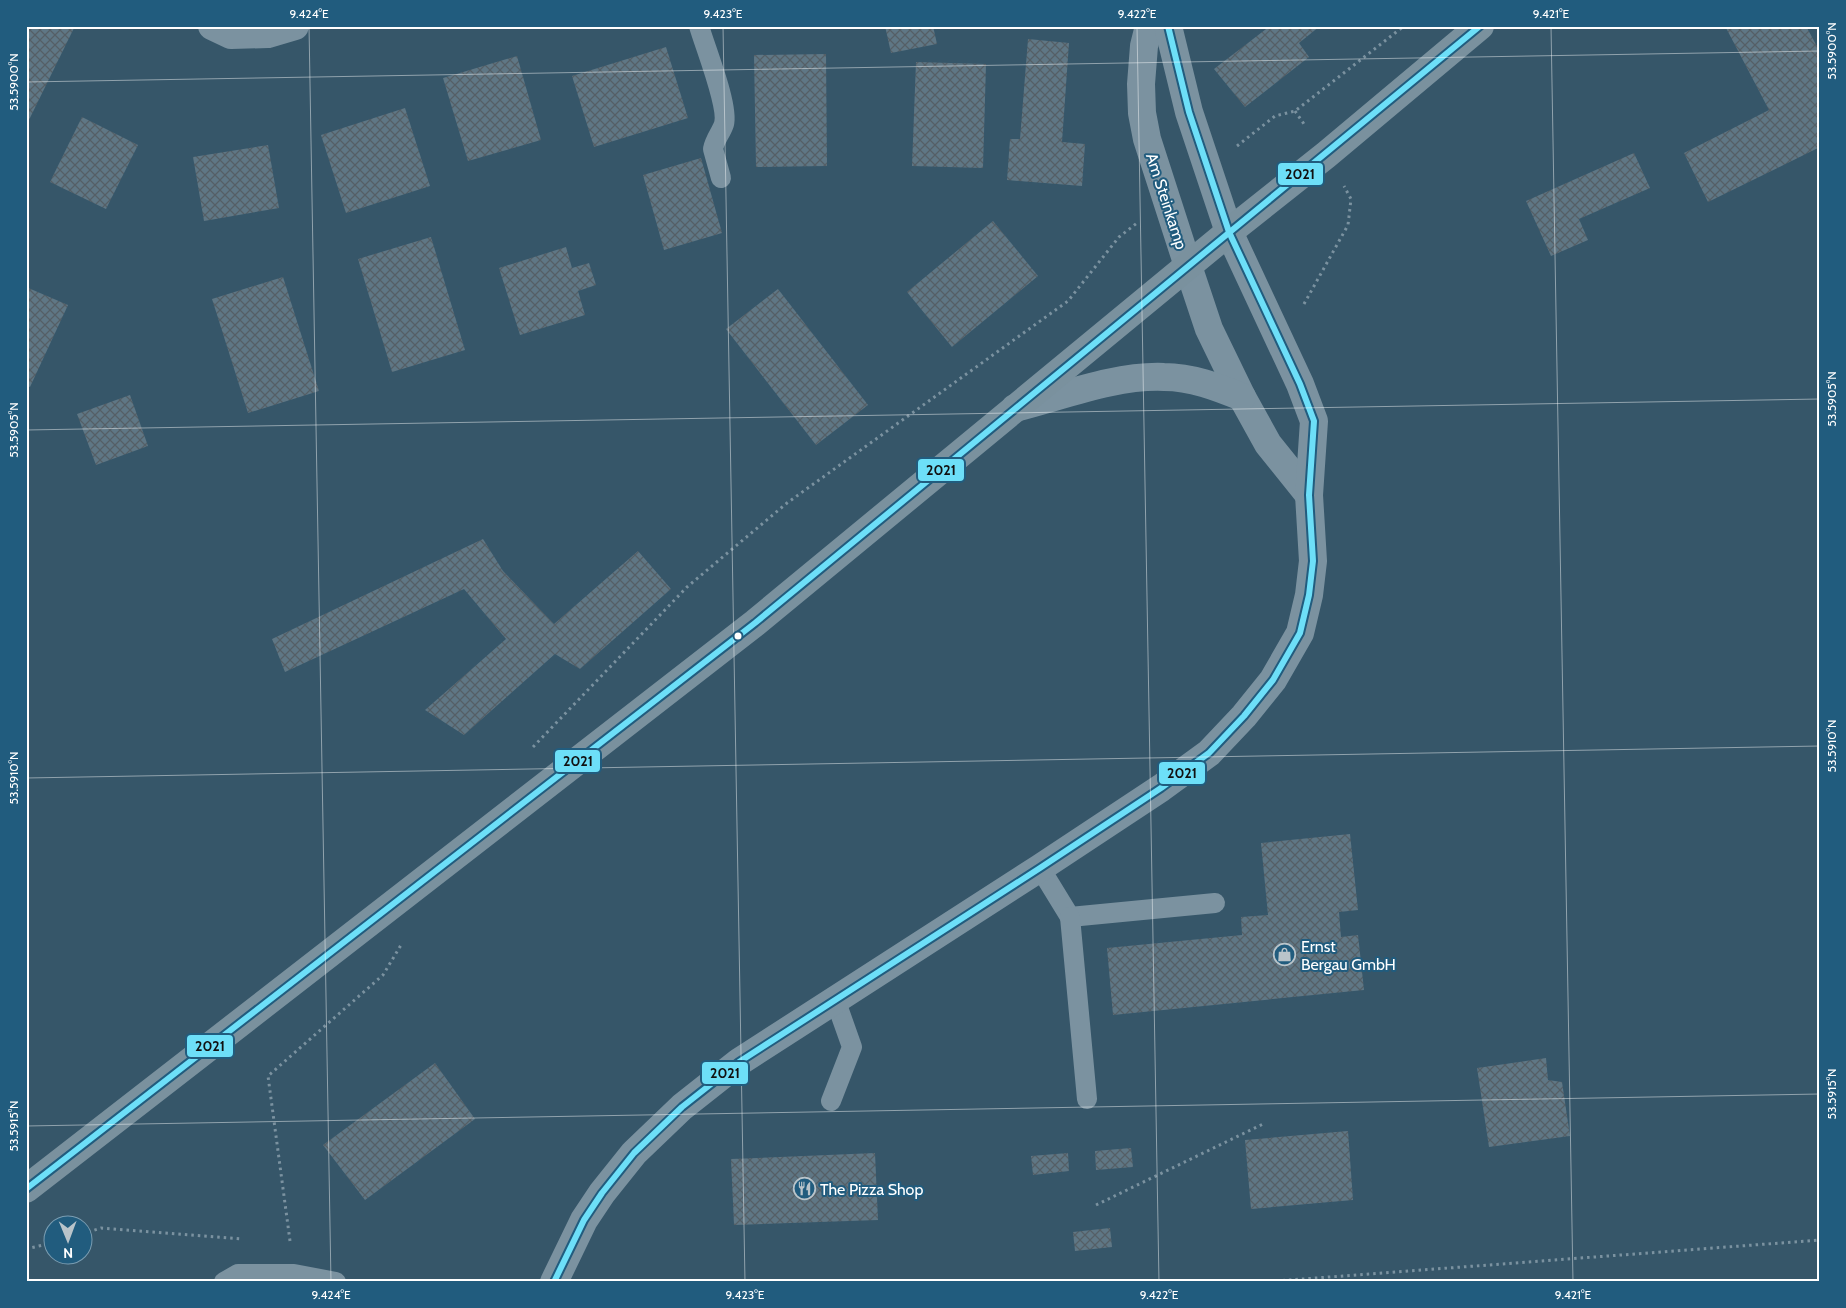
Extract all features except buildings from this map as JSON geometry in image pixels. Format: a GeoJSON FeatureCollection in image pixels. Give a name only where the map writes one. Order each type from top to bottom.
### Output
{"type":"FeatureCollection","features":[{"type":"Feature","properties":{"kind":"main road"},"geometry":{"type":"LineString","coordinates":[[26,1189],[755,623],[1229,232],[1326,155],[1480,26]]}},
{"type":"Feature","properties":{"kind":"street"},"geometry":{"type":"LineString","coordinates":[[212,26],[231,35],[268,34],[295,26]]}},
{"type":"Feature","properties":{"kind":"street","name":"Am Steinkamp"},"geometry":{"type":"LineString","coordinates":[[1149,26],[1144,46],[1141,84],[1142,113],[1147,139],[1188,266],[1210,328],[1242,397],[1268,444],[1309,495]]}},
{"type":"Feature","properties":{"kind":"street"},"geometry":{"type":"LineString","coordinates":[[554,1282],[584,1220],[634,1153],[682,1107],[739,1062],[1040,868],[1161,788],[1209,753],[1244,716],[1273,680],[1300,633],[1309,595],[1313,561],[1309,495],[1314,421],[1300,384],[1229,232],[1189,112],[1168,26]]}},
{"type":"Feature","properties":{"kind":"street"},"geometry":{"type":"LineString","coordinates":[[1015,408],[1120,381],[1144,377],[1166,377],[1198,382],[1242,397]]}},
{"type":"Feature","properties":{"kind":"lane"},"geometry":{"type":"LineString","coordinates":[[698,26],[724,114],[724,123],[712,149],[721,178]]}},
{"type":"Feature","properties":{"kind":"lane"},"geometry":{"type":"LineString","coordinates":[[1040,868],[1070,917],[1087,1099]]}},
{"type":"Feature","properties":{"kind":"lane"},"geometry":{"type":"LineString","coordinates":[[1070,917],[1215,903]]}},
{"type":"Feature","properties":{"kind":"lane"},"geometry":{"type":"LineString","coordinates":[[831,1101],[852,1047],[835,1000]]}},
{"type":"Feature","properties":{"kind":"lane"},"geometry":{"type":"LineString","coordinates":[[224,1282],[238,1274],[294,1274],[336,1282]]}},
{"type":"Feature","properties":{"kind":"path"},"geometry":{"type":"LineString","coordinates":[[1208,169],[1275,116],[1295,111],[1404,26]]}},
{"type":"Feature","properties":{"kind":"path"},"geometry":{"type":"LineString","coordinates":[[1295,111],[1326,155],[1351,199],[1348,225],[1318,275],[1303,308]]}},
{"type":"Feature","properties":{"kind":"path"},"geometry":{"type":"LineString","coordinates":[[530,750],[687,587],[787,503],[1068,301],[1119,237],[1166,201]]}},
{"type":"Feature","properties":{"kind":"path"},"geometry":{"type":"LineString","coordinates":[[294,1274],[268,1076],[383,975],[403,942]]}},
{"type":"Feature","properties":{"kind":"path"},"geometry":{"type":"LineString","coordinates":[[1096,1205],[1263,1124]]}},
{"type":"Feature","properties":{"kind":"path"},"geometry":{"type":"LineString","coordinates":[[92,1231],[101,1228],[251,1240]]}},
{"type":"Feature","properties":{"kind":"path"},"geometry":{"type":"LineString","coordinates":[[1263,1282],[1820,1240]]}},
{"type":"Feature","properties":{"kind":"path"},"geometry":{"type":"LineString","coordinates":[[26,1249],[42,1245]]}},
{"type":"Feature","properties":{"kind":"transit line","name":"2021"},"geometry":{"type":"LineString","coordinates":[[554,1282],[584,1220],[602,1193],[634,1153],[682,1107],[739,1062],[1040,868],[1161,788],[1209,753],[1244,716],[1273,680],[1300,633],[1309,595],[1313,561],[1309,495],[1314,421],[1300,384],[1229,232],[1189,112],[1168,26]]}},
{"type":"Feature","properties":{"kind":"transit line","name":"2021"},"geometry":{"type":"LineString","coordinates":[[26,1189],[755,623],[1480,26]]}},
{"type":"Feature","properties":{"kind":"place","name":"Ernst Bergau GmbH"},"geometry":{"type":"Point","coordinates":[1285,955]}},
{"type":"Feature","properties":{"kind":"place","name":"The Pizza Shop"},"geometry":{"type":"Point","coordinates":[804,1189]}}]}
